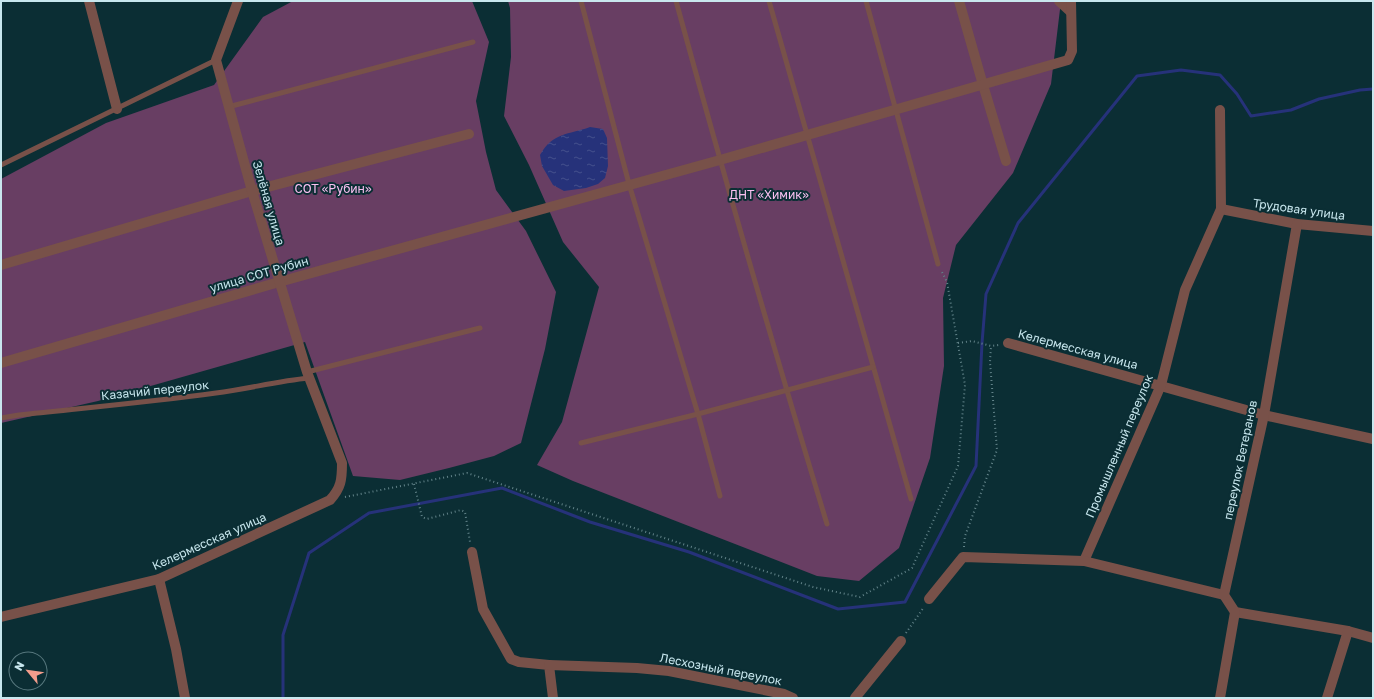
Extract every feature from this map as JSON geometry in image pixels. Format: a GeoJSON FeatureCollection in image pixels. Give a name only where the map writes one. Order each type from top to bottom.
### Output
{"type":"FeatureCollection","features":[{"type":"Feature","properties":{"kind":"street"},"geometry":{"type":"LineString","coordinates":[[89,1],[117,109]]}},
{"type":"Feature","properties":{"kind":"street"},"geometry":{"type":"LineString","coordinates":[[216,60],[238,1]]}},
{"type":"Feature","properties":{"kind":"street"},"geometry":{"type":"LineString","coordinates":[[959,1],[1006,160]]}},
{"type":"Feature","properties":{"kind":"street"},"geometry":{"type":"LineString","coordinates":[[1059,1],[1071,12]]}},
{"type":"Feature","properties":{"kind":"street"},"geometry":{"type":"LineString","coordinates":[[1071,1],[1071,12]]}},
{"type":"Feature","properties":{"kind":"street","name":"улица СОТ Рубин"},"geometry":{"type":"LineString","coordinates":[[1,363],[279,282],[720,160],[1068,60],[1072,52],[1071,12]]}},
{"type":"Feature","properties":{"kind":"street","name":"Зелёная улица"},"geometry":{"type":"LineString","coordinates":[[216,60],[228,107],[279,282],[309,375],[342,463],[342,477],[338,491],[330,500]]}},
{"type":"Feature","properties":{"kind":"street","name":"Промышленный переулок"},"geometry":{"type":"LineString","coordinates":[[1084,561],[1161,386],[1185,290],[1221,209],[1220,110]]}},
{"type":"Feature","properties":{"kind":"street"},"geometry":{"type":"LineString","coordinates":[[1,265],[252,191],[469,134]]}},
{"type":"Feature","properties":{"kind":"street","name":"Трудовая улица"},"geometry":{"type":"LineString","coordinates":[[1221,209],[1297,224],[1373,232]]}},
{"type":"Feature","properties":{"kind":"street","name":"переулок Ветеранов"},"geometry":{"type":"LineString","coordinates":[[1224,595],[1264,415],[1297,224]]}},
{"type":"Feature","properties":{"kind":"street","name":"Келермесская улица"},"geometry":{"type":"LineString","coordinates":[[1008,343],[1264,415],[1373,439]]}},
{"type":"Feature","properties":{"kind":"street","name":"Келермесская улица"},"geometry":{"type":"LineString","coordinates":[[1,617],[159,579],[330,500]]}},
{"type":"Feature","properties":{"kind":"street","name":"Лесхозный переулок"},"geometry":{"type":"LineString","coordinates":[[472,552],[483,610],[511,659],[519,662],[549,665],[637,668],[669,671],[784,694],[793,698]]}},
{"type":"Feature","properties":{"kind":"street"},"geometry":{"type":"LineString","coordinates":[[929,599],[963,557],[1084,561],[1224,595],[1235,612],[1220,698]]}},
{"type":"Feature","properties":{"kind":"street"},"geometry":{"type":"LineString","coordinates":[[159,579],[176,649],[185,698]]}},
{"type":"Feature","properties":{"kind":"street"},"geometry":{"type":"LineString","coordinates":[[1235,612],[1348,631],[1373,638]]}},
{"type":"Feature","properties":{"kind":"street"},"geometry":{"type":"LineString","coordinates":[[1327,698],[1348,631]]}},
{"type":"Feature","properties":{"kind":"street"},"geometry":{"type":"LineString","coordinates":[[855,698],[901,641]]}},
{"type":"Feature","properties":{"kind":"street"},"geometry":{"type":"LineString","coordinates":[[549,665],[552,698]]}},
{"type":"Feature","properties":{"kind":"lane"},"geometry":{"type":"LineString","coordinates":[[581,1],[629,184],[698,414],[720,496]]}},
{"type":"Feature","properties":{"kind":"lane"},"geometry":{"type":"LineString","coordinates":[[676,1],[786,391],[827,524]]}},
{"type":"Feature","properties":{"kind":"lane"},"geometry":{"type":"LineString","coordinates":[[769,1],[911,499]]}},
{"type":"Feature","properties":{"kind":"lane"},"geometry":{"type":"LineString","coordinates":[[866,1],[938,264]]}},
{"type":"Feature","properties":{"kind":"lane"},"geometry":{"type":"LineString","coordinates":[[228,107],[473,42]]}},
{"type":"Feature","properties":{"kind":"lane"},"geometry":{"type":"LineString","coordinates":[[1,165],[216,60]]}},
{"type":"Feature","properties":{"kind":"lane","name":"Казачий переулок"},"geometry":{"type":"LineString","coordinates":[[1,418],[248,389],[309,375],[480,328]]}},
{"type":"Feature","properties":{"kind":"lane"},"geometry":{"type":"LineString","coordinates":[[582,443],[698,414],[873,367]]}},
{"type":"Feature","properties":{"kind":"path"},"geometry":{"type":"LineString","coordinates":[[330,500],[467,473],[813,587],[860,597],[912,568],[958,466],[966,385],[947,282],[938,264]]}},
{"type":"Feature","properties":{"kind":"path"},"geometry":{"type":"LineString","coordinates":[[958,343],[972,341],[991,346],[990,362],[996,450],[966,536],[963,557]]}},
{"type":"Feature","properties":{"kind":"path"},"geometry":{"type":"LineString","coordinates":[[414,484],[422,516],[427,519],[461,510],[464,512],[472,552]]}},
{"type":"Feature","properties":{"kind":"path"},"geometry":{"type":"LineString","coordinates":[[901,641],[929,599]]}},
{"type":"Feature","properties":{"kind":"green space","name":"СОТ «Рубин»"},"geometry":{"type":"Polygon","coordinates":[[[293,1],[472,1],[489,42],[476,101],[486,152],[496,190],[526,231],[556,292],[545,349],[521,443],[494,456],[400,480],[353,476],[305,342],[98,401],[1,423],[1,179],[106,123],[214,85],[263,17],[293,1]]]}},
{"type":"Feature","properties":{"kind":"green space","name":"ДНТ «Химик»"},"geometry":{"type":"Polygon","coordinates":[[[508,1],[1061,1],[1051,84],[1013,173],[956,245],[943,298],[944,366],[930,458],[899,548],[859,581],[817,576],[573,481],[537,465],[562,422],[599,287],[563,242],[529,165],[504,116],[511,57],[510,8],[508,1]]]}},
{"type":"Feature","properties":{"kind":"water"},"geometry":{"type":"Polygon","coordinates":[[[590,127],[603,129],[607,138],[608,166],[605,178],[598,184],[586,188],[564,191],[553,185],[542,166],[540,155],[550,142],[556,138],[590,127]]]}},
{"type":"Feature","properties":{"kind":"waterway"},"geometry":{"type":"LineString","coordinates":[[283,698],[283,635],[309,553],[369,513],[502,488],[590,522],[689,552],[838,609],[905,602],[976,466],[986,294],[1018,223],[1137,76],[1181,70],[1220,75],[1237,94],[1251,116],[1291,110],[1319,99],[1360,90],[1373,89]]}}]}
